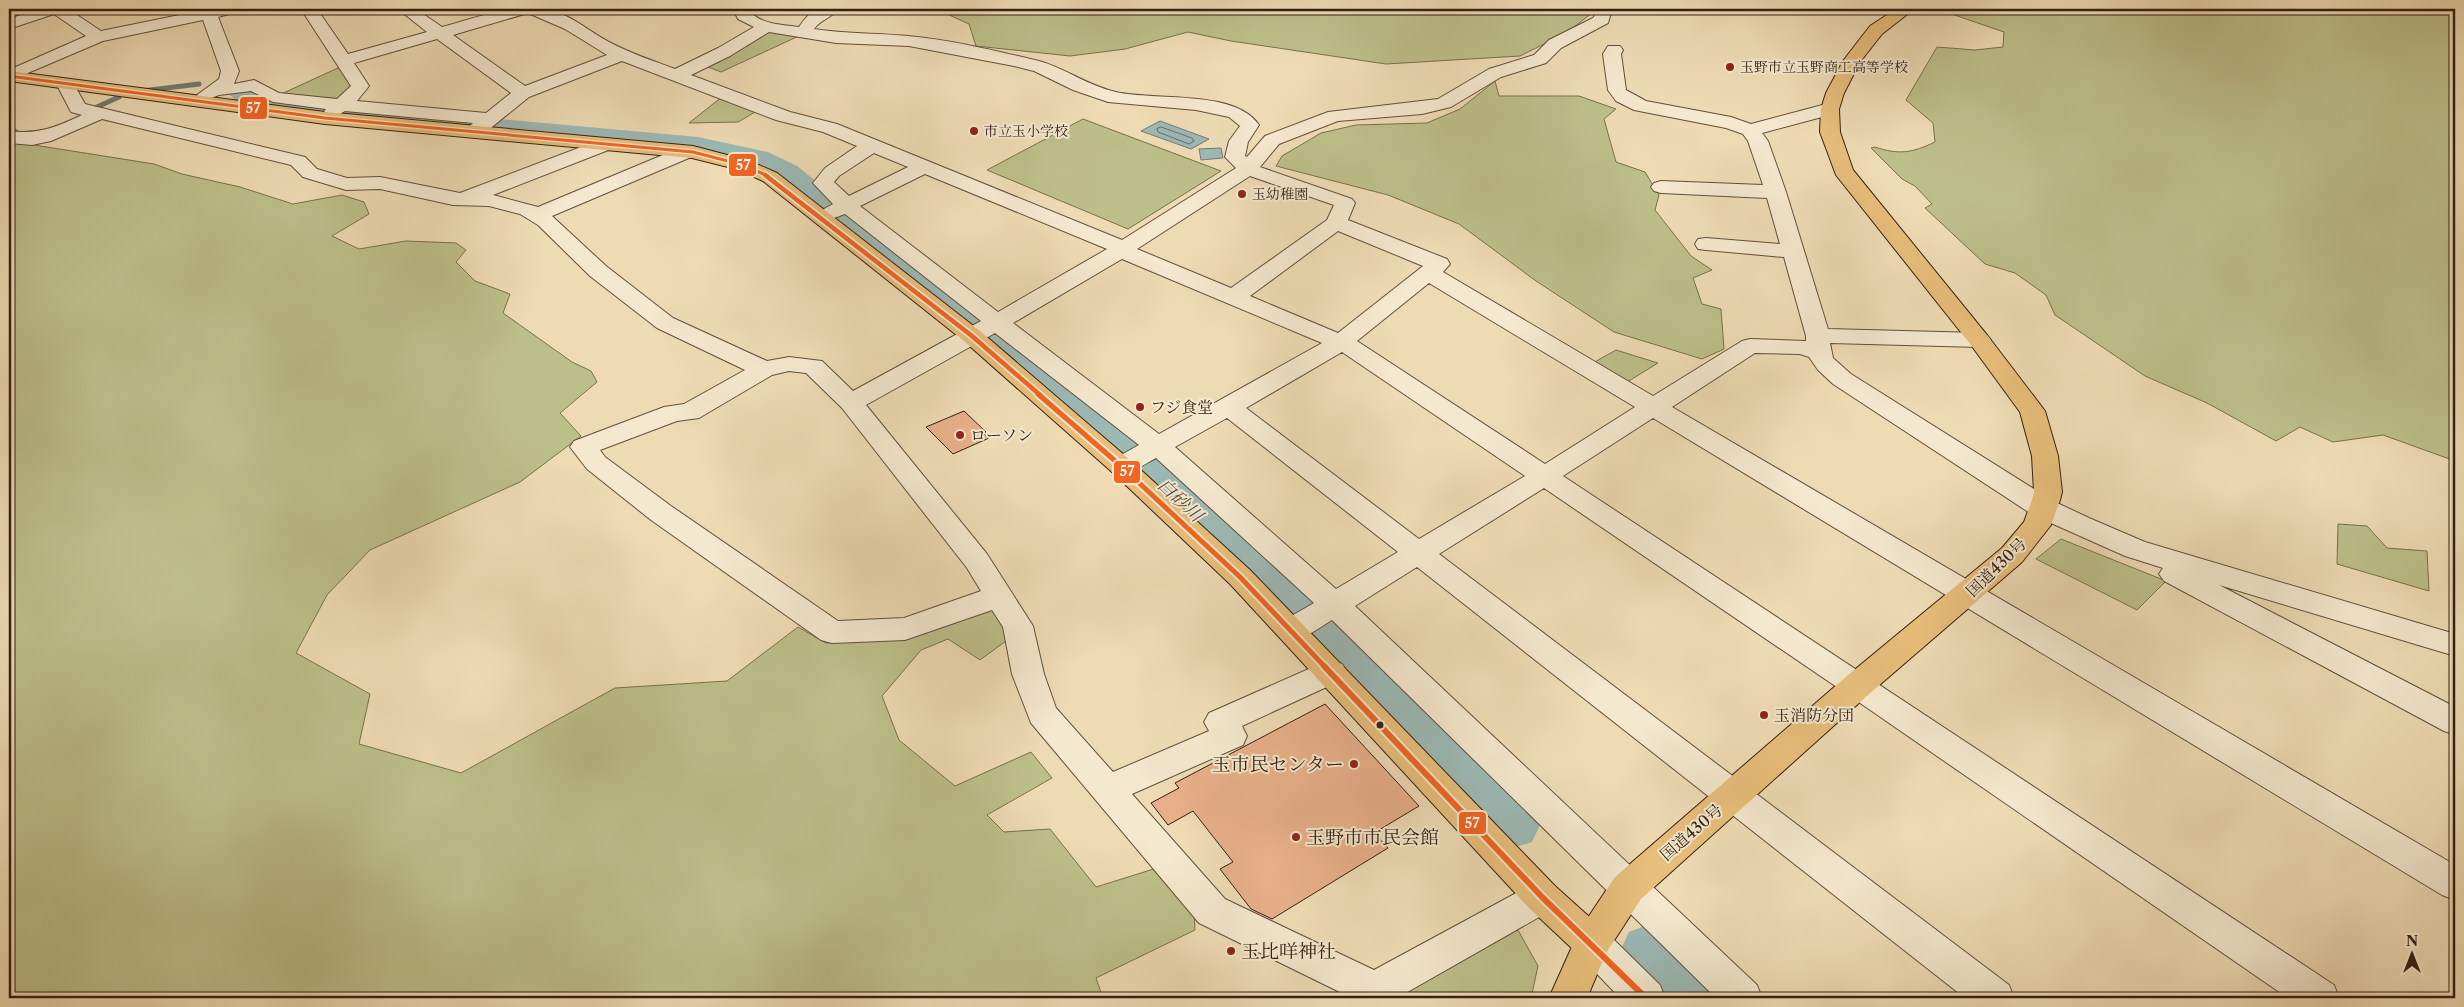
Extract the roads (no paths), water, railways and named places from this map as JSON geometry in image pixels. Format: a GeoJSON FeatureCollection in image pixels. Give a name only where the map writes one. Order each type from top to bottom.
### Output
{"type":"FeatureCollection","features":[{"type":"Feature","properties":{"kind":"main road","name":"国道430号"},"geometry":{"type":"LineString","coordinates":[[1568,998],[1592,943],[1628,888],[1858,685],[1968,595],[2012,555],[2040,517],[2048,492],[2045,456],[2039,429],[2032,411],[1979,340],[1843,171],[1830,132],[1830,109],[1835,93],[1863,44],[1876,30],[1906,9]]}},
{"type":"Feature","properties":{"kind":"main road"},"geometry":{"type":"LineString","coordinates":[[12,78],[194,101],[482,125],[610,144],[689,151],[744,164],[835,212],[985,329],[1140,457],[1240,577],[1313,617],[1331,672],[1542,897],[1592,943]]}},
{"type":"Feature","properties":{"kind":"street"},"geometry":{"type":"LineString","coordinates":[[9,24],[55,9],[98,37]]}},
{"type":"Feature","properties":{"kind":"street"},"geometry":{"type":"LineString","coordinates":[[12,78],[98,37],[208,11],[231,9]]}},
{"type":"Feature","properties":{"kind":"street"},"geometry":{"type":"LineString","coordinates":[[216,90],[230,90],[254,85],[273,96],[333,112],[360,86],[309,9]]}},
{"type":"Feature","properties":{"kind":"street"},"geometry":{"type":"LineString","coordinates":[[406,9],[523,92]]}},
{"type":"Feature","properties":{"kind":"street"},"geometry":{"type":"LineString","coordinates":[[343,61],[525,9]]}},
{"type":"Feature","properties":{"kind":"street"},"geometry":{"type":"LineString","coordinates":[[531,9],[571,25],[603,46],[622,55],[678,74],[783,116],[830,128],[926,166],[1123,249],[1232,298],[1349,346],[1858,685],[2320,998]]}},
{"type":"Feature","properties":{"kind":"street"},"geometry":{"type":"LineString","coordinates":[[741,9],[744,16],[766,27],[836,38],[890,39],[934,45],[1040,67],[1071,83],[1114,98],[1196,104],[1235,113],[1250,125],[1239,141],[1235,158],[1248,169],[1342,200],[1345,203],[1336,223],[1232,298]]}},
{"type":"Feature","properties":{"kind":"street"},"geometry":{"type":"LineString","coordinates":[[804,32],[814,17],[830,9]]}},
{"type":"Feature","properties":{"kind":"street"},"geometry":{"type":"LineString","coordinates":[[852,403],[1080,276],[1248,169],[1272,140],[1324,119],[1444,103],[1495,73],[1540,59],[1555,44],[1597,23],[1602,18],[1604,9]]}},
{"type":"Feature","properties":{"kind":"street"},"geometry":{"type":"LineString","coordinates":[[194,101],[216,90],[229,79],[230,71],[208,11]]}},
{"type":"Feature","properties":{"kind":"street"},"geometry":{"type":"LineString","coordinates":[[678,74],[724,52],[766,27]]}},
{"type":"Feature","properties":{"kind":"street"},"geometry":{"type":"LineString","coordinates":[[1614,50],[1612,54],[1617,90],[1630,101],[1641,106],[1731,123],[1750,130],[1758,141],[1776,192],[1817,344],[1825,363],[1842,379],[2040,517],[2174,574],[2455,722]]}},
{"type":"Feature","properties":{"kind":"street"},"geometry":{"type":"LineString","coordinates":[[482,125],[523,92],[622,55]]}},
{"type":"Feature","properties":{"kind":"street"},"geometry":{"type":"LineString","coordinates":[[66,85],[78,108],[298,161],[310,173],[346,184],[380,183],[463,199],[489,200],[527,210],[536,215],[598,271],[665,323],[764,370]]}},
{"type":"Feature","properties":{"kind":"street"},"geometry":{"type":"LineString","coordinates":[[1750,130],[1830,109]]}},
{"type":"Feature","properties":{"kind":"street"},"geometry":{"type":"LineString","coordinates":[[9,138],[24,139],[60,132],[92,111]]}},
{"type":"Feature","properties":{"kind":"street"},"geometry":{"type":"LineString","coordinates":[[463,199],[610,144]]}},
{"type":"Feature","properties":{"kind":"street"},"geometry":{"type":"LineString","coordinates":[[872,145],[832,172],[823,183],[835,212],[926,166]]}},
{"type":"Feature","properties":{"kind":"street"},"geometry":{"type":"LineString","coordinates":[[536,215],[689,151]]}},
{"type":"Feature","properties":{"kind":"street"},"geometry":{"type":"LineString","coordinates":[[1661,187],[1776,192]]}},
{"type":"Feature","properties":{"kind":"street"},"geometry":{"type":"LineString","coordinates":[[1140,457],[1229,408],[1340,343],[1439,264],[1336,223]]}},
{"type":"Feature","properties":{"kind":"street"},"geometry":{"type":"LineString","coordinates":[[1706,244],[1792,251]]}},
{"type":"Feature","properties":{"kind":"street"},"geometry":{"type":"LineString","coordinates":[[1428,273],[2455,884]]}},
{"type":"Feature","properties":{"kind":"street"},"geometry":{"type":"LineString","coordinates":[[985,329],[1140,457],[1313,617],[1628,888],[1742,998]]}},
{"type":"Feature","properties":{"kind":"street"},"geometry":{"type":"LineString","coordinates":[[1313,617],[1544,476],[1750,346],[1802,347],[1861,333],[1926,339],[1979,340]]}},
{"type":"Feature","properties":{"kind":"street"},"geometry":{"type":"LineString","coordinates":[[999,596],[905,629],[832,632],[661,513],[596,463],[584,447],[673,413],[690,412],[764,370],[789,364],[813,366],[852,403],[972,553],[1018,626],[1028,674],[1042,714],[1212,911],[1375,990],[1542,897]]}},
{"type":"Feature","properties":{"kind":"street"},"geometry":{"type":"LineString","coordinates":[[1229,408],[1732,797],[1996,998]]}},
{"type":"Feature","properties":{"kind":"street"},"geometry":{"type":"LineString","coordinates":[[2040,517],[2134,549],[2455,644]]}},
{"type":"Feature","properties":{"kind":"street"},"geometry":{"type":"LineString","coordinates":[[1108,789],[1231,736],[1220,722],[1331,672]]}},
{"type":"Feature","properties":{"kind":"street"},"geometry":{"type":"LineString","coordinates":[[1592,943],[1646,998]]}},
{"type":"Feature","properties":{"kind":"water"},"geometry":{"type":"Polygon","coordinates":[[[1160,121],[1209,139],[1191,149],[1141,131],[1160,121]]]}},
{"type":"Feature","properties":{"kind":"water"},"geometry":{"type":"Polygon","coordinates":[[[1221,148],[1223,158],[1201,160],[1199,149],[1221,148]]]}},
{"type":"Feature","properties":{"kind":"waterway"},"geometry":{"type":"LineString","coordinates":[[142,91],[199,84]]}},
{"type":"Feature","properties":{"kind":"waterway","name":"白砂川"},"geometry":{"type":"LineString","coordinates":[[242,92],[250,98],[265,104],[321,112],[698,146],[757,159],[786,173],[1141,464],[1303,613]]}},
{"type":"Feature","properties":{"kind":"waterway"},"geometry":{"type":"LineString","coordinates":[[86,112],[119,97]]}},
{"type":"Feature","properties":{"kind":"waterway"},"geometry":{"type":"LineString","coordinates":[[9,128],[21,135]]}},
{"type":"Feature","properties":{"kind":"waterway","name":"白砂川"},"geometry":{"type":"LineString","coordinates":[[1317,627],[1512,825]]}},
{"type":"Feature","properties":{"kind":"waterway","name":"白砂川"},"geometry":{"type":"LineString","coordinates":[[1650,951],[1697,998]]}},
{"type":"Feature","properties":{"kind":"place","name":"玉野市立玉野商工高等学校"},"geometry":{"type":"Point","coordinates":[1730,67]}},
{"type":"Feature","properties":{"kind":"place","name":"市立玉小学校"},"geometry":{"type":"Point","coordinates":[974,131]}},
{"type":"Feature","properties":{"kind":"place","name":"玉幼稚園"},"geometry":{"type":"Point","coordinates":[1242,194]}},
{"type":"Feature","properties":{"kind":"place","name":"フジ食堂"},"geometry":{"type":"Point","coordinates":[1140,407]}},
{"type":"Feature","properties":{"kind":"place","name":"ローソン"},"geometry":{"type":"Point","coordinates":[960,435]}},
{"type":"Feature","properties":{"kind":"place","name":"玉消防分団"},"geometry":{"type":"Point","coordinates":[1764,715]}},
{"type":"Feature","properties":{"kind":"place","name":"玉市民センター"},"geometry":{"type":"Point","coordinates":[1354,764]}},
{"type":"Feature","properties":{"kind":"place","name":"玉野市市民会館"},"geometry":{"type":"Point","coordinates":[1296,837]}},
{"type":"Feature","properties":{"kind":"place","name":"玉比咩神社"},"geometry":{"type":"Point","coordinates":[1231,951]}}]}
